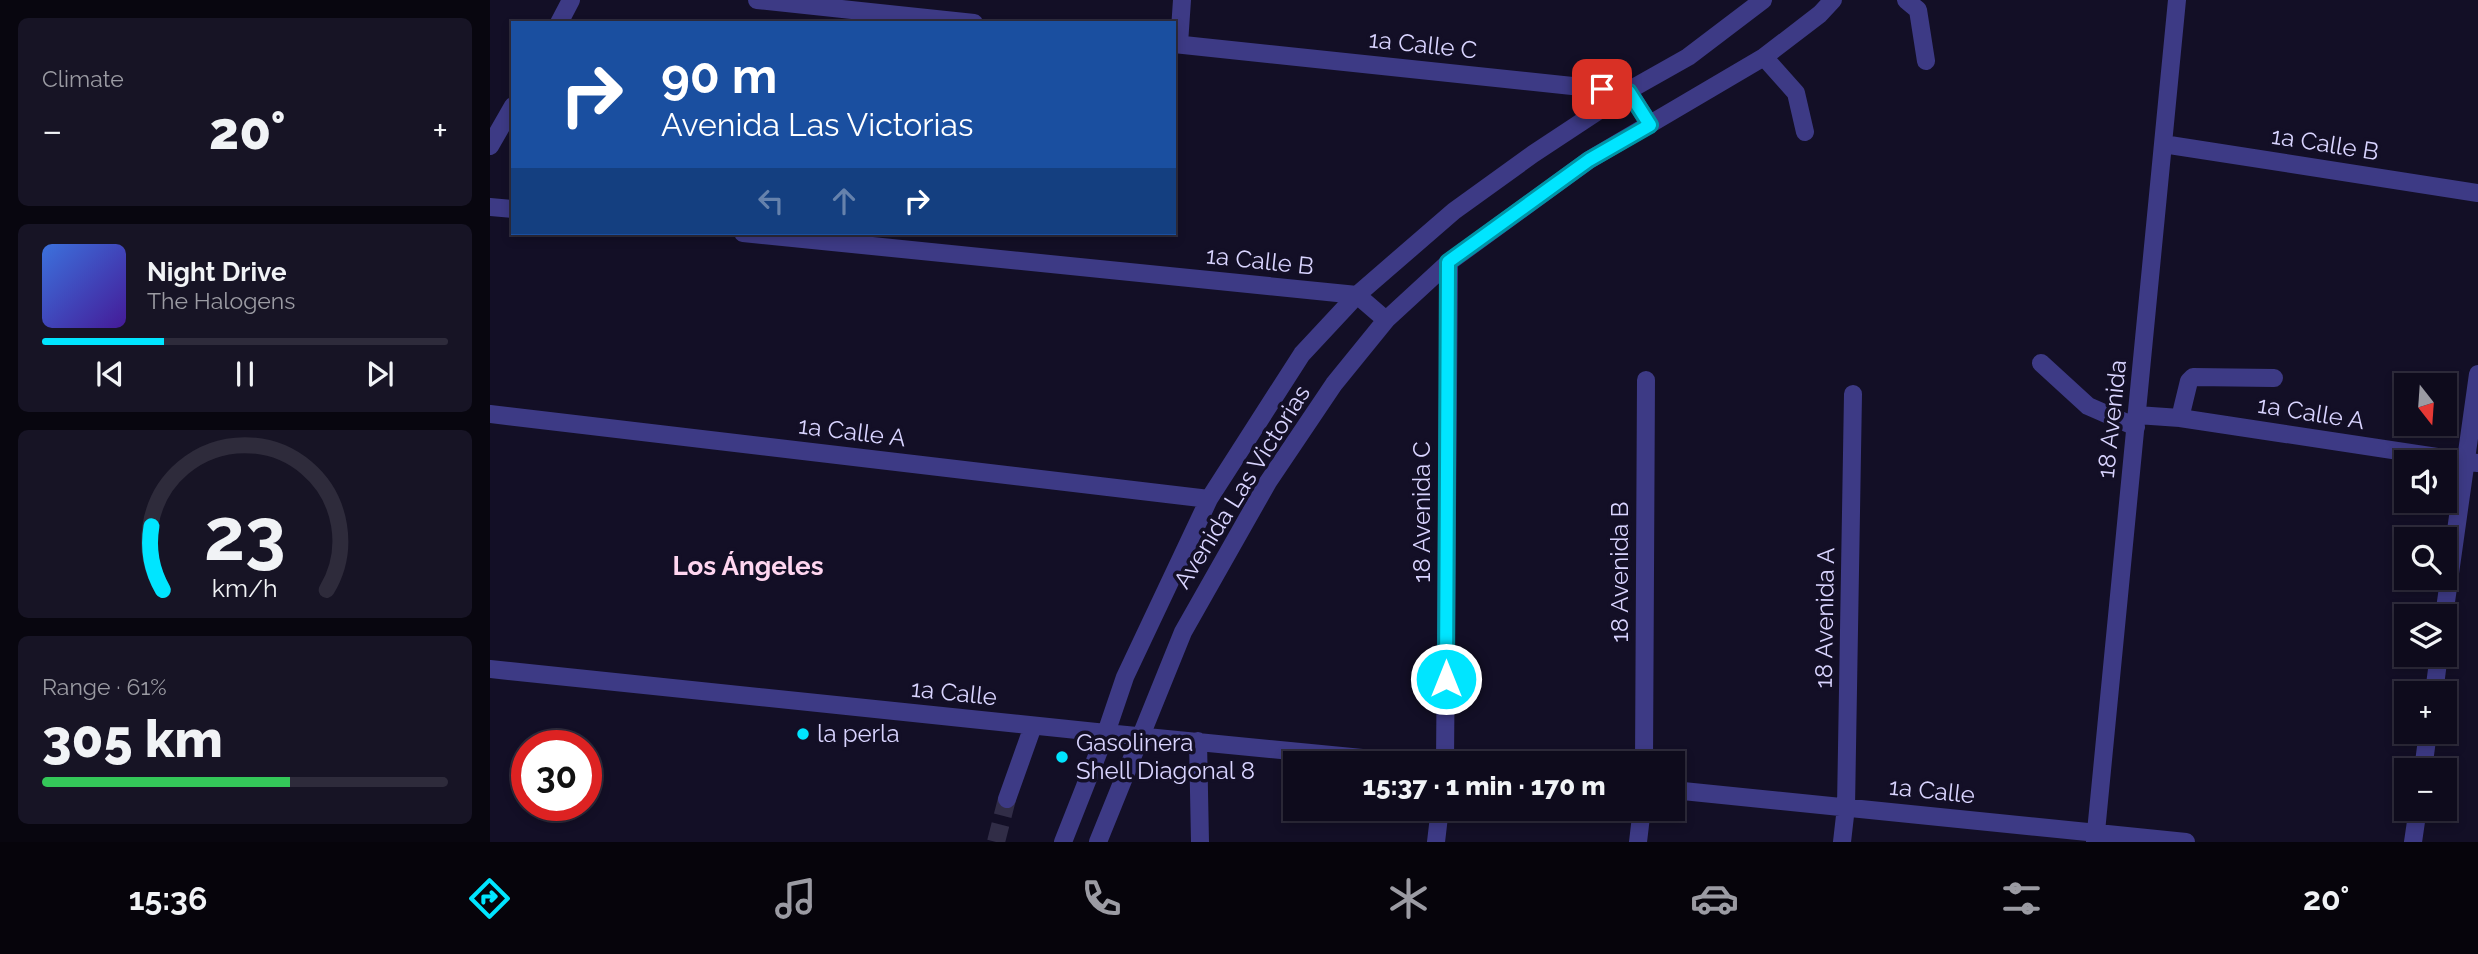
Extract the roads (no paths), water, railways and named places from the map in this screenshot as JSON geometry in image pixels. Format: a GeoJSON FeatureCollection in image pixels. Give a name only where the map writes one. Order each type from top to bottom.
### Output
{"type":"FeatureCollection","features":[{"type":"Feature","properties":{"kind":"street"},"geometry":{"type":"LineString","coordinates":[[560,21],[571,0]]}},
{"type":"Feature","properties":{"kind":"street"},"geometry":{"type":"LineString","coordinates":[[757,0],[955,21]]}},
{"type":"Feature","properties":{"kind":"street"},"geometry":{"type":"LineString","coordinates":[[1177,44],[1182,0]]}},
{"type":"Feature","properties":{"kind":"street","name":"Avenida Las Victorias"},"geometry":{"type":"LineString","coordinates":[[1063,842],[1125,677],[1209,499],[1303,354],[1357,295],[1454,211],[1533,154],[1688,57],[1763,0]]}},
{"type":"Feature","properties":{"kind":"street","name":"Avenida Las Victorias"},"geometry":{"type":"LineString","coordinates":[[1098,842],[1183,632],[1268,482],[1334,384],[1386,320],[1448,262],[1589,160],[1764,57],[1820,14],[1833,0]]}},
{"type":"Feature","properties":{"kind":"street"},"geometry":{"type":"LineString","coordinates":[[1906,0],[1918,10],[1926,61]]}},
{"type":"Feature","properties":{"kind":"street","name":"18 Avenida"},"geometry":{"type":"LineString","coordinates":[[2096,837],[2177,0]]}},
{"type":"Feature","properties":{"kind":"street","name":"1a Calle C"},"geometry":{"type":"LineString","coordinates":[[1177,44],[1629,92]]}},
{"type":"Feature","properties":{"kind":"street"},"geometry":{"type":"LineString","coordinates":[[1764,57],[1796,93],[1805,132]]}},
{"type":"Feature","properties":{"kind":"street"},"geometry":{"type":"LineString","coordinates":[[1629,92],[1650,125]]}},
{"type":"Feature","properties":{"kind":"street"},"geometry":{"type":"LineString","coordinates":[[490,146],[511,109]]}},
{"type":"Feature","properties":{"kind":"street","name":"1a Calle B"},"geometry":{"type":"LineString","coordinates":[[2164,144],[2478,193]]}},
{"type":"Feature","properties":{"kind":"street"},"geometry":{"type":"LineString","coordinates":[[490,207],[511,209]]}},
{"type":"Feature","properties":{"kind":"street","name":"1a Calle B"},"geometry":{"type":"LineString","coordinates":[[763,235],[1357,295]]}},
{"type":"Feature","properties":{"kind":"street","name":"18 Avenida C"},"geometry":{"type":"LineString","coordinates":[[1446,751],[1448,262]]}},
{"type":"Feature","properties":{"kind":"street"},"geometry":{"type":"LineString","coordinates":[[1357,295],[1386,320]]}},
{"type":"Feature","properties":{"kind":"street","name":"1a Calle A"},"geometry":{"type":"LineString","coordinates":[[2041,363],[2088,406],[2136,421],[2180,418],[2472,462]]}},
{"type":"Feature","properties":{"kind":"street"},"geometry":{"type":"LineString","coordinates":[[2446,604],[2472,462],[2478,374]]}},
{"type":"Feature","properties":{"kind":"street"},"geometry":{"type":"LineString","coordinates":[[2180,418],[2189,381],[2193,377],[2274,378]]}},
{"type":"Feature","properties":{"kind":"street","name":"18 Avenida B"},"geometry":{"type":"LineString","coordinates":[[1644,751],[1646,380]]}},
{"type":"Feature","properties":{"kind":"street","name":"18 Avenida A"},"geometry":{"type":"LineString","coordinates":[[1842,842],[1846,807],[1853,394]]}},
{"type":"Feature","properties":{"kind":"street","name":"1a Calle A"},"geometry":{"type":"LineString","coordinates":[[490,414],[1209,499]]}},
{"type":"Feature","properties":{"kind":"street","name":"1a Calle"},"geometry":{"type":"LineString","coordinates":[[490,668],[1032,726],[1296,751]]}},
{"type":"Feature","properties":{"kind":"street"},"geometry":{"type":"LineString","coordinates":[[1007,799],[1032,726]]}},
{"type":"Feature","properties":{"kind":"street"},"geometry":{"type":"LineString","coordinates":[[1198,741],[1200,842]]}},
{"type":"Feature","properties":{"kind":"street","name":"1a Calle"},"geometry":{"type":"LineString","coordinates":[[1685,791],[1846,807],[2096,837],[2186,842]]}},
{"type":"Feature","properties":{"kind":"street"},"geometry":{"type":"LineString","coordinates":[[1436,842],[1438,821]]}},
{"type":"Feature","properties":{"kind":"street"},"geometry":{"type":"LineString","coordinates":[[1638,842],[1640,821]]}},
{"type":"Feature","properties":{"kind":"street"},"geometry":{"type":"LineString","coordinates":[[2413,842],[2416,821]]}},
{"type":"Feature","properties":{"kind":"tunnel"},"geometry":{"type":"LineString","coordinates":[[996,842],[1007,799]]}},
{"type":"Feature","properties":{"kind":"place","name":"la perla"},"geometry":{"type":"Point","coordinates":[803,734]}},
{"type":"Feature","properties":{"kind":"place","name":"Gasolinera Shell Diagonal 8"},"geometry":{"type":"Point","coordinates":[1062,757]}},
{"type":"Feature","properties":{"kind":"district","name":"Los Ángeles"},"geometry":{"type":"Point","coordinates":[748,566]}}]}
